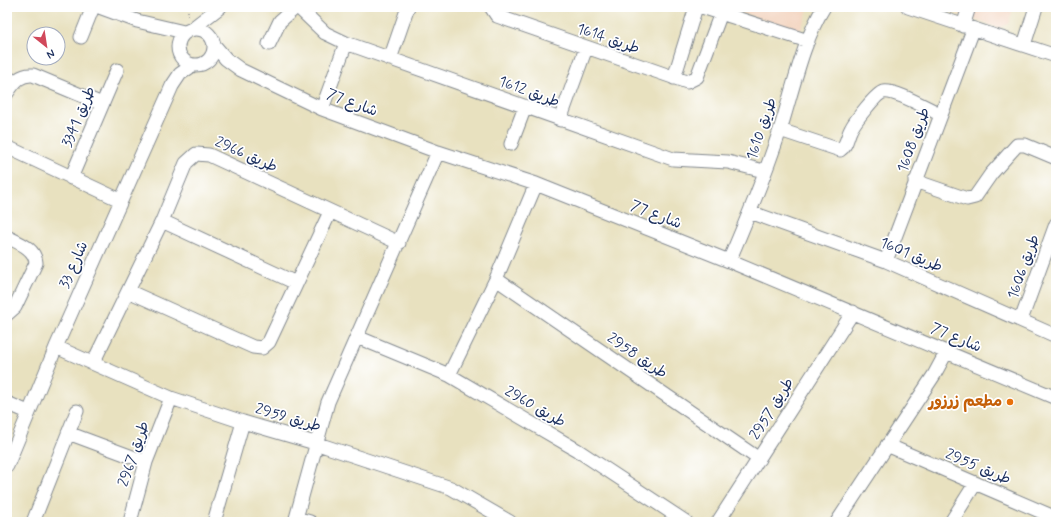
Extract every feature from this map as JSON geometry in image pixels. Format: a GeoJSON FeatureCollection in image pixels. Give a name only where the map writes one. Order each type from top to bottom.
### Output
{"type":"FeatureCollection","features":[{"type":"Feature","properties":{"kind":"street"},"geometry":{"type":"LineString","coordinates":[[80,37],[93,7]]}},
{"type":"Feature","properties":{"kind":"street"},"geometry":{"type":"LineString","coordinates":[[99,7],[137,21],[188,30],[205,31],[213,41]]}},
{"type":"Feature","properties":{"kind":"street"},"geometry":{"type":"LineString","coordinates":[[137,21],[179,51],[188,63],[198,64],[210,57],[214,23],[221,7]]}},
{"type":"Feature","properties":{"kind":"street"},"geometry":{"type":"LineString","coordinates":[[179,51],[188,30],[221,7]]}},
{"type":"Feature","properties":{"kind":"street"},"geometry":{"type":"LineString","coordinates":[[269,44],[280,21],[297,7]]}},
{"type":"Feature","properties":{"kind":"street","name":"طريق 1612"},"geometry":{"type":"LineString","coordinates":[[297,7],[325,33],[346,43],[560,120],[673,159],[728,162],[764,171]]}},
{"type":"Feature","properties":{"kind":"street"},"geometry":{"type":"LineString","coordinates":[[390,59],[408,7]]}},
{"type":"Feature","properties":{"kind":"street","name":"طريق 1614"},"geometry":{"type":"LineString","coordinates":[[491,7],[497,16],[688,82],[697,77],[721,13]]}},
{"type":"Feature","properties":{"kind":"street"},"geometry":{"type":"LineString","coordinates":[[674,78],[696,7]]}},
{"type":"Feature","properties":{"kind":"street"},"geometry":{"type":"LineString","coordinates":[[702,7],[808,41]]}},
{"type":"Feature","properties":{"kind":"street","name":"طريق 1610"},"geometry":{"type":"LineString","coordinates":[[729,261],[750,212],[780,130],[808,41],[824,7]]}},
{"type":"Feature","properties":{"kind":"street"},"geometry":{"type":"LineString","coordinates":[[908,7],[1056,56]]}},
{"type":"Feature","properties":{"kind":"street","name":"طريق 1608"},"geometry":{"type":"LineString","coordinates":[[886,261],[940,114],[968,28],[969,7]]}},
{"type":"Feature","properties":{"kind":"street"},"geometry":{"type":"LineString","coordinates":[[1024,45],[1036,7]]}},
{"type":"Feature","properties":{"kind":"street","name":"شارع 77"},"geometry":{"type":"LineString","coordinates":[[213,41],[226,59],[241,70],[322,109],[438,152],[536,184],[853,312],[1056,398]]}},
{"type":"Feature","properties":{"kind":"street"},"geometry":{"type":"LineString","coordinates":[[322,109],[346,43]]}},
{"type":"Feature","properties":{"kind":"street"},"geometry":{"type":"LineString","coordinates":[[560,120],[586,48]]}},
{"type":"Feature","properties":{"kind":"street","name":"شارع 33"},"geometry":{"type":"LineString","coordinates":[[7,466],[28,412],[120,200],[176,80],[176,68],[179,51]]}},
{"type":"Feature","properties":{"kind":"street","name":"شارع 77"},"geometry":{"type":"LineString","coordinates":[[198,64],[241,70]]}},
{"type":"Feature","properties":{"kind":"street","name":"شارع 33"},"geometry":{"type":"LineString","coordinates":[[176,80],[198,64]]}},
{"type":"Feature","properties":{"kind":"street","name":"طريق 3341"},"geometry":{"type":"LineString","coordinates":[[71,178],[117,70]]}},
{"type":"Feature","properties":{"kind":"street"},"geometry":{"type":"LineString","coordinates":[[10,89],[20,77],[33,75],[102,104]]}},
{"type":"Feature","properties":{"kind":"street"},"geometry":{"type":"LineString","coordinates":[[780,130],[840,150],[844,147],[851,129],[874,99],[882,92],[892,92],[940,114]]}},
{"type":"Feature","properties":{"kind":"street"},"geometry":{"type":"LineString","coordinates":[[511,144],[525,107]]}},
{"type":"Feature","properties":{"kind":"street"},"geometry":{"type":"LineString","coordinates":[[915,180],[967,199],[975,197],[991,174],[1017,145],[1024,145],[1056,158]]}},
{"type":"Feature","properties":{"kind":"street"},"geometry":{"type":"LineString","coordinates":[[7,147],[120,200]]}},
{"type":"Feature","properties":{"kind":"street"},"geometry":{"type":"LineString","coordinates":[[310,522],[295,520],[315,442],[336,380],[357,337],[438,152]]}},
{"type":"Feature","properties":{"kind":"street","name":"طريق 2966"},"geometry":{"type":"LineString","coordinates":[[93,363],[162,221],[186,163],[192,156],[201,154],[210,155],[399,243]]}},
{"type":"Feature","properties":{"kind":"street"},"geometry":{"type":"LineString","coordinates":[[448,375],[496,279],[536,184]]}},
{"type":"Feature","properties":{"kind":"street"},"geometry":{"type":"LineString","coordinates":[[128,291],[258,348],[262,348],[269,342],[330,212]]}},
{"type":"Feature","properties":{"kind":"street","name":"طريق 1601"},"geometry":{"type":"LineString","coordinates":[[750,212],[886,261],[1056,336]]}},
{"type":"Feature","properties":{"kind":"street"},"geometry":{"type":"LineString","coordinates":[[162,221],[296,283]]}},
{"type":"Feature","properties":{"kind":"street","name":"طريق 1606"},"geometry":{"type":"LineString","coordinates":[[1022,320],[1054,242],[1056,224]]}},
{"type":"Feature","properties":{"kind":"street"},"geometry":{"type":"LineString","coordinates":[[7,237],[29,249],[35,258],[36,263],[15,307],[7,314]]}},
{"type":"Feature","properties":{"kind":"street","name":"طريق 2958"},"geometry":{"type":"LineString","coordinates":[[496,279],[759,459]]}},
{"type":"Feature","properties":{"kind":"street","name":"طريق 2957"},"geometry":{"type":"LineString","coordinates":[[718,522],[853,312]]}},
{"type":"Feature","properties":{"kind":"street","name":"طريق 2960"},"geometry":{"type":"LineString","coordinates":[[357,337],[448,375],[577,450],[686,522]]}},
{"type":"Feature","properties":{"kind":"street","name":"طريق 2959"},"geometry":{"type":"LineString","coordinates":[[56,347],[171,398],[243,422],[315,442],[451,488],[508,521]]}},
{"type":"Feature","properties":{"kind":"street"},"geometry":{"type":"LineString","coordinates":[[837,522],[888,446],[947,351]]}},
{"type":"Feature","properties":{"kind":"street","name":"طريق 2967"},"geometry":{"type":"LineString","coordinates":[[130,522],[146,462],[171,398]]}},
{"type":"Feature","properties":{"kind":"street"},"geometry":{"type":"LineString","coordinates":[[7,403],[28,412]]}},
{"type":"Feature","properties":{"kind":"street"},"geometry":{"type":"LineString","coordinates":[[33,522],[77,410]]}},
{"type":"Feature","properties":{"kind":"street"},"geometry":{"type":"LineString","coordinates":[[214,522],[243,422]]}},
{"type":"Feature","properties":{"kind":"street"},"geometry":{"type":"LineString","coordinates":[[68,433],[146,462]]}},
{"type":"Feature","properties":{"kind":"street","name":"طريق 2955"},"geometry":{"type":"LineString","coordinates":[[888,446],[1056,518]]}},
{"type":"Feature","properties":{"kind":"street"},"geometry":{"type":"LineString","coordinates":[[951,522],[975,484]]}},
{"type":"Feature","properties":{"kind":"shaded area"},"geometry":{"type":"Polygon","coordinates":[[[723,7],[809,7],[800,31],[723,7]]]}},
{"type":"Feature","properties":{"kind":"shaded area"},"geometry":{"type":"Polygon","coordinates":[[[938,7],[1014,7],[1008,24],[998,28],[938,7]]]}},
{"type":"Feature","properties":{"kind":"place","name":"مطعم زرزور"},"geometry":{"type":"Point","coordinates":[1010,402]}}]}
